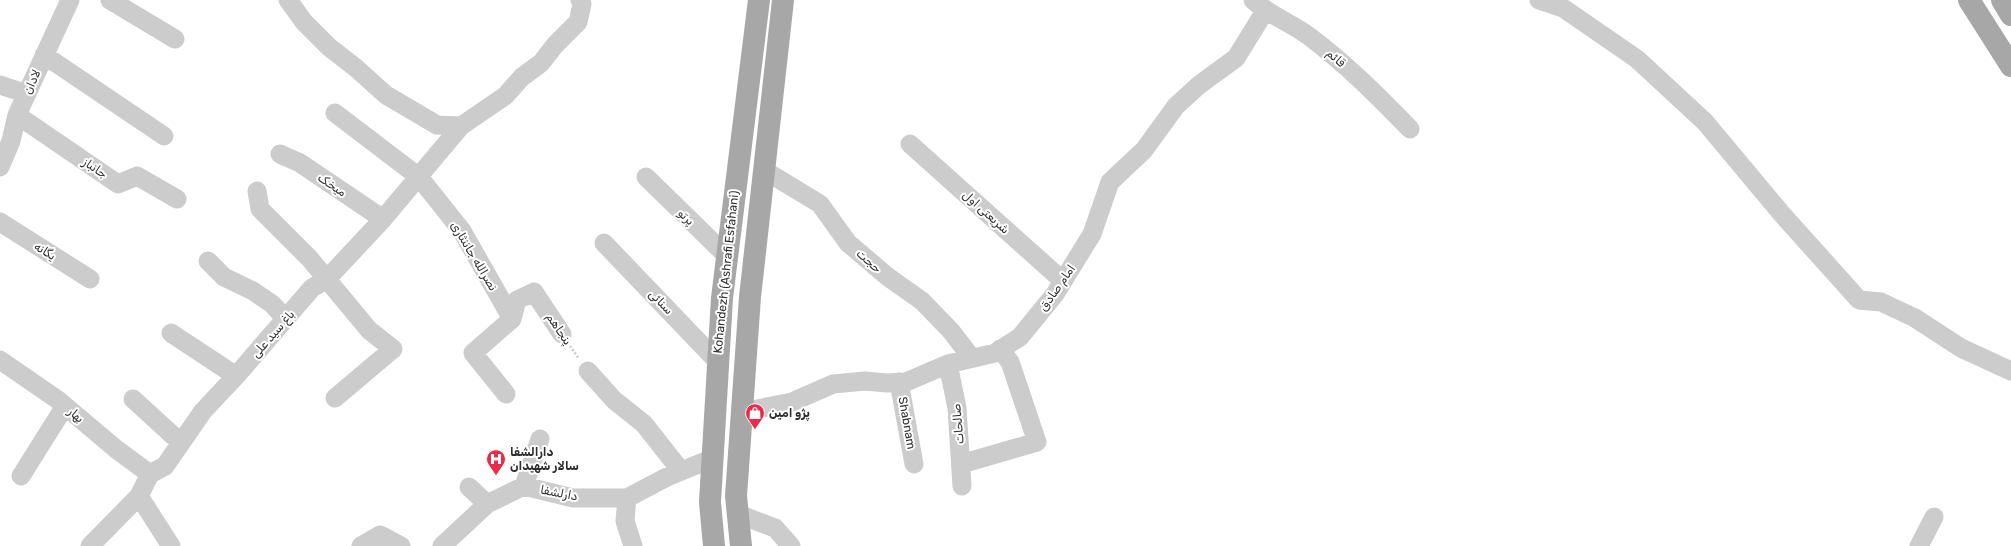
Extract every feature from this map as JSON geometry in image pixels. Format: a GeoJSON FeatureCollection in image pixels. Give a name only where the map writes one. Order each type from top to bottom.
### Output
{"type":"FeatureCollection","features":[{"type":"Feature","properties":{"kind":"main road","name":"Kohandezh (Ashrafi Esfahani)"},"geometry":{"type":"LineString","coordinates":[[714,546],[710,502],[717,361],[727,256],[759,0]]}},
{"type":"Feature","properties":{"kind":"main road"},"geometry":{"type":"LineString","coordinates":[[741,546],[736,496],[750,297],[783,0]]}},
{"type":"Feature","properties":{"kind":"main road"},"geometry":{"type":"LineString","coordinates":[[1969,0],[2011,66]]}},
{"type":"Feature","properties":{"kind":"main road"},"geometry":{"type":"LineString","coordinates":[[2002,0],[2011,15]]}},
{"type":"Feature","properties":{"kind":"street"},"geometry":{"type":"LineString","coordinates":[[110,0],[175,39]]}},
{"type":"Feature","properties":{"kind":"street"},"geometry":{"type":"LineString","coordinates":[[288,0],[304,22],[324,42],[386,95],[437,125],[461,126]]}},
{"type":"Feature","properties":{"kind":"street","name":"باغ سید علی"},"geometry":{"type":"LineString","coordinates":[[150,474],[165,466],[180,442],[203,411],[236,376],[312,288],[326,280],[383,219],[461,126],[504,96],[522,77],[541,63],[555,45],[578,22],[582,4],[580,0]]}},
{"type":"Feature","properties":{"kind":"street"},"geometry":{"type":"LineString","coordinates":[[1539,0],[1563,8],[1637,59],[1705,122],[1781,213],[1859,300],[1881,302],[1915,318],[1960,348],[2011,371]]}},
{"type":"Feature","properties":{"kind":"street","name":"لادان"},"geometry":{"type":"LineString","coordinates":[[0,167],[11,141],[17,116],[68,1]]}},
{"type":"Feature","properties":{"kind":"street","name":"قائم"},"geometry":{"type":"LineString","coordinates":[[1259,6],[1301,31],[1335,56],[1410,128]]}},
{"type":"Feature","properties":{"kind":"street","name":"امام صادق"},"geometry":{"type":"LineString","coordinates":[[742,412],[792,402],[833,384],[865,381],[886,383],[906,382],[948,364],[971,357],[995,353],[1020,337],[1063,281],[1092,234],[1110,182],[1144,150],[1176,106],[1199,85],[1236,58],[1259,6]]}},
{"type":"Feature","properties":{"kind":"street"},"geometry":{"type":"LineString","coordinates":[[44,55],[164,136]]}},
{"type":"Feature","properties":{"kind":"street"},"geometry":{"type":"LineString","coordinates":[[0,85],[27,94]]}},
{"type":"Feature","properties":{"kind":"street","name":"نصرالله جاننثاری"},"geometry":{"type":"LineString","coordinates":[[335,114],[419,177],[462,231],[512,319]]}},
{"type":"Feature","properties":{"kind":"street","name":"جانباز"},"geometry":{"type":"LineString","coordinates":[[17,116],[118,184],[137,176],[177,199]]}},
{"type":"Feature","properties":{"kind":"street","name":"شریعتی اول"},"geometry":{"type":"LineString","coordinates":[[910,144],[1063,281]]}},
{"type":"Feature","properties":{"kind":"street","name":"میخک"},"geometry":{"type":"LineString","coordinates":[[280,154],[300,163],[383,219]]}},
{"type":"Feature","properties":{"kind":"street","name":"حجت"},"geometry":{"type":"LineString","coordinates":[[764,170],[820,204],[848,243],[888,277],[922,301],[951,331],[971,357]]}},
{"type":"Feature","properties":{"kind":"street","name":"پرتو"},"geometry":{"type":"LineString","coordinates":[[646,177],[727,256]]}},
{"type":"Feature","properties":{"kind":"street"},"geometry":{"type":"LineString","coordinates":[[257,191],[260,209],[310,259],[369,330],[393,349],[335,398]]}},
{"type":"Feature","properties":{"kind":"street","name":"یگانه"},"geometry":{"type":"LineString","coordinates":[[0,222],[90,280]]}},
{"type":"Feature","properties":{"kind":"street","name":"سنائی"},"geometry":{"type":"LineString","coordinates":[[604,243],[717,361]]}},
{"type":"Feature","properties":{"kind":"street"},"geometry":{"type":"LineString","coordinates":[[208,261],[224,277],[253,291],[272,304],[286,319]]}},
{"type":"Feature","properties":{"kind":"street","name":"پنجاهم"},"geometry":{"type":"LineString","coordinates":[[512,319],[516,300],[534,292],[562,334]]}},
{"type":"Feature","properties":{"kind":"street"},"geometry":{"type":"LineString","coordinates":[[506,394],[473,353],[512,319]]}},
{"type":"Feature","properties":{"kind":"street"},"geometry":{"type":"LineString","coordinates":[[171,333],[236,376]]}},
{"type":"Feature","properties":{"kind":"street"},"geometry":{"type":"LineString","coordinates":[[961,464],[1037,442],[1010,362],[1000,349]]}},
{"type":"Feature","properties":{"kind":"street","name":"بهار"},"geometry":{"type":"LineString","coordinates":[[0,360],[65,406],[116,449],[150,474]]}},
{"type":"Feature","properties":{"kind":"street","name":"صالحات"},"geometry":{"type":"LineString","coordinates":[[948,364],[957,408],[962,486]]}},
{"type":"Feature","properties":{"kind":"street"},"geometry":{"type":"LineString","coordinates":[[588,371],[614,400],[644,424],[681,471]]}},
{"type":"Feature","properties":{"kind":"street","name":"Shabnam"},"geometry":{"type":"LineString","coordinates":[[899,382],[914,464]]}},
{"type":"Feature","properties":{"kind":"street"},"geometry":{"type":"LineString","coordinates":[[133,399],[180,442]]}},
{"type":"Feature","properties":{"kind":"street"},"geometry":{"type":"LineString","coordinates":[[21,476],[65,406]]}},
{"type":"Feature","properties":{"kind":"street"},"geometry":{"type":"LineString","coordinates":[[524,486],[540,439]]}},
{"type":"Feature","properties":{"kind":"street","name":"دارلشفا"},"geometry":{"type":"LineString","coordinates":[[451,543],[486,504],[524,486],[573,498],[627,498],[681,471],[713,458]]}},
{"type":"Feature","properties":{"kind":"street"},"geometry":{"type":"LineString","coordinates":[[90,546],[139,496],[150,474]]}},
{"type":"Feature","properties":{"kind":"street"},"geometry":{"type":"LineString","coordinates":[[469,486],[486,504]]}},
{"type":"Feature","properties":{"kind":"street"},"geometry":{"type":"LineString","coordinates":[[139,496],[171,546]]}},
{"type":"Feature","properties":{"kind":"street"},"geometry":{"type":"LineString","coordinates":[[627,498],[625,522],[633,546]]}},
{"type":"Feature","properties":{"kind":"street"},"geometry":{"type":"LineString","coordinates":[[738,514],[775,528],[791,546]]}},
{"type":"Feature","properties":{"kind":"street"},"geometry":{"type":"LineString","coordinates":[[1919,546],[1934,517]]}},
{"type":"Feature","properties":{"kind":"street"},"geometry":{"type":"LineString","coordinates":[[364,545],[380,535],[401,546]]}},
{"type":"Feature","properties":{"kind":"path","name":"پنجاهم"},"geometry":{"type":"LineString","coordinates":[[562,334],[588,371]]}},
{"type":"Feature","properties":{"kind":"place","name":"پژو امین"},"geometry":{"type":"Point","coordinates":[755,430]}},
{"type":"Feature","properties":{"kind":"place","name":"دارالشفا سالار شهیدان"},"geometry":{"type":"Point","coordinates":[496,476]}}]}
